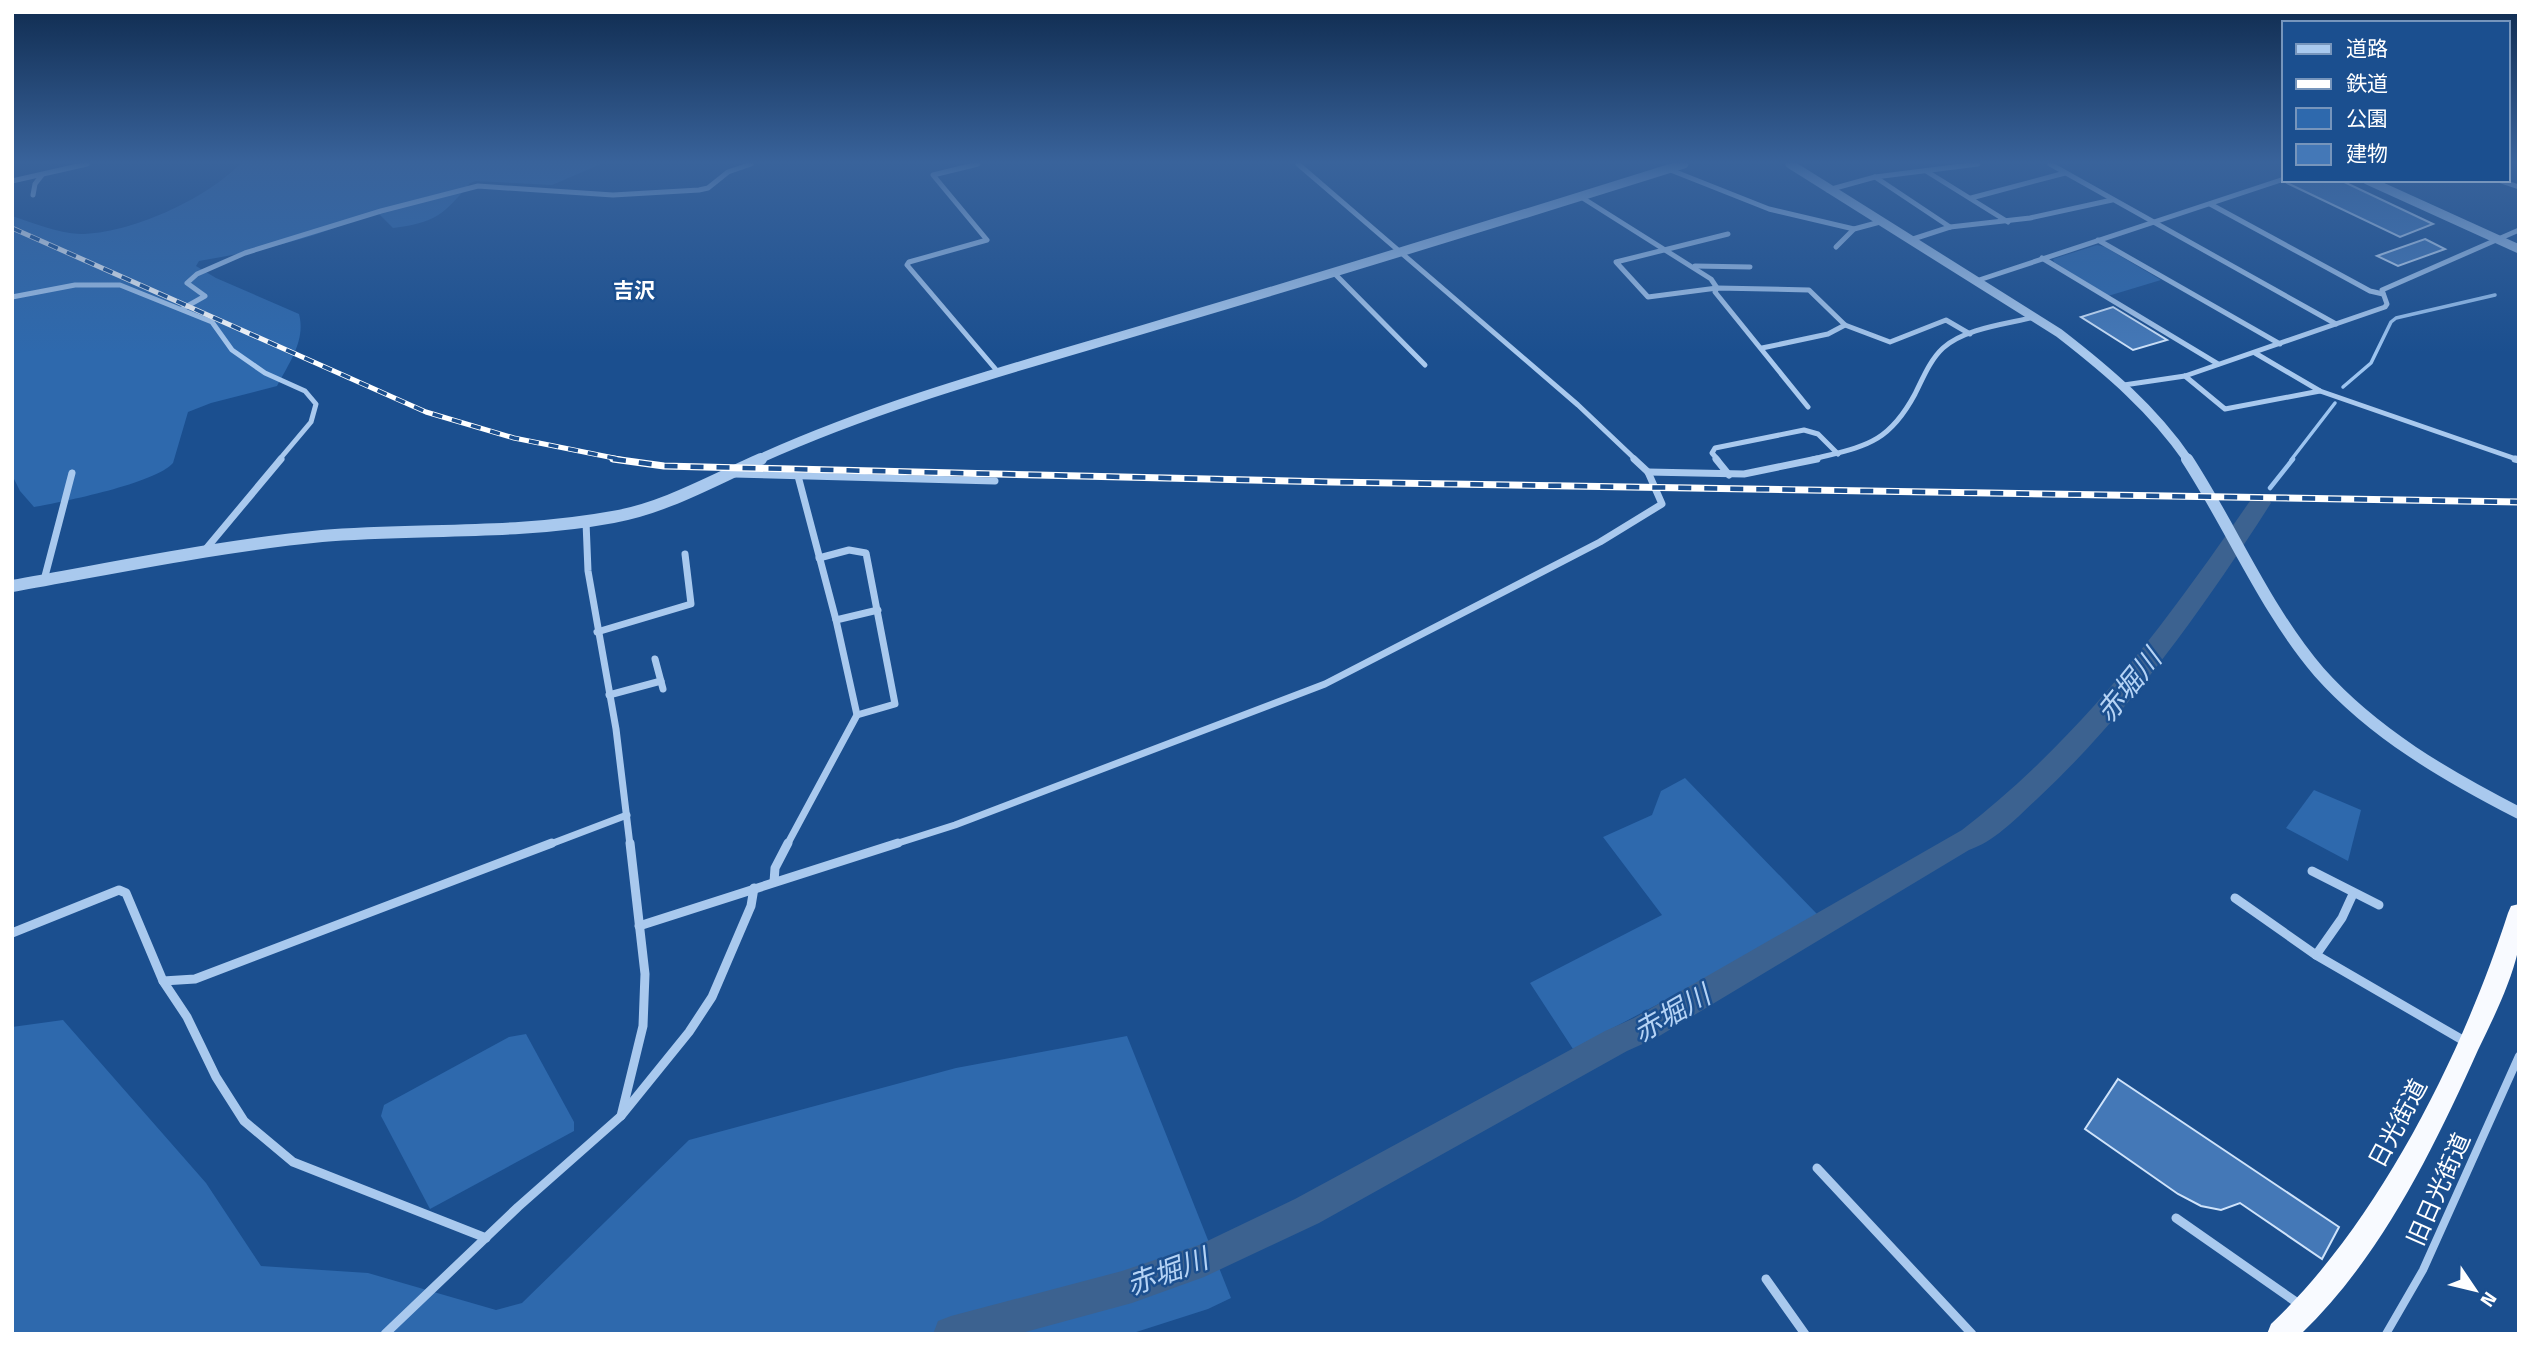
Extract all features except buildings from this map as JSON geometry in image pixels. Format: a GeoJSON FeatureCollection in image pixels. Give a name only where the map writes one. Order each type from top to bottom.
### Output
{"type":"FeatureCollection","features":[{"type":"Feature","properties":{"kind":"highway","name":"日光街道"},"geometry":{"type":"LineString","coordinates":[[2281,1334],[2308,1310],[2338,1274],[2396,1185],[2470,1044],[2492,996],[2519,913]]}},
{"type":"Feature","properties":{"kind":"street"},"geometry":{"type":"LineString","coordinates":[[182,309],[205,296],[187,283],[197,274],[245,253],[332,227]]}},
{"type":"Feature","properties":{"kind":"street"},"geometry":{"type":"LineString","coordinates":[[976,227],[987,240],[909,262],[907,265],[998,372]]}},
{"type":"Feature","properties":{"kind":"street"},"geometry":{"type":"LineString","coordinates":[[639,926],[955,825],[1335,679],[1543,573],[1662,504],[1648,472],[1578,405],[1371,227]]}},
{"type":"Feature","properties":{"kind":"street"},"geometry":{"type":"LineString","coordinates":[[12,586],[205,550],[326,536],[527,529],[586,522],[642,510],[865,415],[998,372],[1486,227]]}},
{"type":"Feature","properties":{"kind":"street"},"geometry":{"type":"LineString","coordinates":[[1629,227],[1711,279],[1717,288],[1715,292],[1808,407]]}},
{"type":"Feature","properties":{"kind":"street"},"geometry":{"type":"LineString","coordinates":[[1846,227],[1854,229]]}},
{"type":"Feature","properties":{"kind":"street"},"geometry":{"type":"LineString","coordinates":[[1836,247],[1854,229],[1862,227]]}},
{"type":"Feature","properties":{"kind":"street"},"geometry":{"type":"LineString","coordinates":[[1888,227],[2035,317],[2091,356],[2124,385],[2186,455],[2299,646],[2340,693],[2424,759],[2519,813]]}},
{"type":"Feature","properties":{"kind":"street"},"geometry":{"type":"LineString","coordinates":[[1910,240],[1962,227]]}},
{"type":"Feature","properties":{"kind":"street"},"geometry":{"type":"LineString","coordinates":[[1976,281],[2141,227]]}},
{"type":"Feature","properties":{"kind":"street"},"geometry":{"type":"LineString","coordinates":[[2160,227],[2336,324]]}},
{"type":"Feature","properties":{"kind":"street"},"geometry":{"type":"LineString","coordinates":[[2252,227],[2370,290],[2383,294]]}},
{"type":"Feature","properties":{"kind":"street"},"geometry":{"type":"LineString","coordinates":[[2469,227],[2519,249]]}},
{"type":"Feature","properties":{"kind":"street"},"geometry":{"type":"LineString","coordinates":[[2124,385],[2185,376],[2387,306],[2382,290],[2519,230]]}},
{"type":"Feature","properties":{"kind":"street"},"geometry":{"type":"LineString","coordinates":[[1728,234],[1616,262],[1648,297],[1717,288],[1809,290],[1845,325],[1890,342],[1910,337],[1946,320],[1970,334]]}},
{"type":"Feature","properties":{"kind":"street"},"geometry":{"type":"LineString","coordinates":[[2098,240],[2280,344]]}},
{"type":"Feature","properties":{"kind":"street"},"geometry":{"type":"LineString","coordinates":[[2041,258],[2218,364]]}},
{"type":"Feature","properties":{"kind":"street"},"geometry":{"type":"LineString","coordinates":[[1692,266],[1750,267]]}},
{"type":"Feature","properties":{"kind":"street"},"geometry":{"type":"LineString","coordinates":[[1335,273],[1425,365]]}},
{"type":"Feature","properties":{"kind":"street"},"geometry":{"type":"LineString","coordinates":[[12,296],[100,283],[120,285],[212,322],[232,350],[265,373],[305,391],[316,404],[311,422],[205,550]]}},
{"type":"Feature","properties":{"kind":"street"},"geometry":{"type":"LineString","coordinates":[[1648,472],[1729,475],[1763,472],[1838,454],[1875,441],[1908,410],[1941,349],[1970,334],[2035,317]]}},
{"type":"Feature","properties":{"kind":"street"},"geometry":{"type":"LineString","coordinates":[[1762,348],[1828,334],[1845,325]]}},
{"type":"Feature","properties":{"kind":"street"},"geometry":{"type":"LineString","coordinates":[[2255,352],[2320,391],[2519,460]]}},
{"type":"Feature","properties":{"kind":"street"},"geometry":{"type":"LineString","coordinates":[[2185,376],[2225,409],[2320,391]]}},
{"type":"Feature","properties":{"kind":"street"},"geometry":{"type":"LineString","coordinates":[[1729,475],[1711,450],[1804,430],[1818,434],[1838,454]]}},
{"type":"Feature","properties":{"kind":"street"},"geometry":{"type":"LineString","coordinates":[[44,579],[72,473]]}},
{"type":"Feature","properties":{"kind":"street"},"geometry":{"type":"LineString","coordinates":[[730,474],[995,481]]}},
{"type":"Feature","properties":{"kind":"street"},"geometry":{"type":"LineString","coordinates":[[774,882],[775,869],[857,715],[836,620],[798,476]]}},
{"type":"Feature","properties":{"kind":"street"},"geometry":{"type":"LineString","coordinates":[[586,522],[588,571],[627,815],[645,974],[645,1016],[621,1116]]}},
{"type":"Feature","properties":{"kind":"street"},"geometry":{"type":"LineString","coordinates":[[819,558],[851,549],[863,550],[866,553],[895,704],[857,715]]}},
{"type":"Feature","properties":{"kind":"street"},"geometry":{"type":"LineString","coordinates":[[597,632],[691,604],[685,554]]}},
{"type":"Feature","properties":{"kind":"street"},"geometry":{"type":"LineString","coordinates":[[836,620],[878,610]]}},
{"type":"Feature","properties":{"kind":"street"},"geometry":{"type":"LineString","coordinates":[[609,695],[662,685],[655,659]]}},
{"type":"Feature","properties":{"kind":"street"},"geometry":{"type":"LineString","coordinates":[[163,981],[195,979],[627,815]]}},
{"type":"Feature","properties":{"kind":"street"},"geometry":{"type":"LineString","coordinates":[[2312,871],[2379,905]]}},
{"type":"Feature","properties":{"kind":"street"},"geometry":{"type":"LineString","coordinates":[[385,1334],[621,1116],[690,1032],[712,997],[751,906],[754,888]]}},
{"type":"Feature","properties":{"kind":"street"},"geometry":{"type":"LineString","coordinates":[[12,933],[119,890],[127,894],[163,981],[187,1017],[216,1077],[244,1121],[293,1162],[486,1238]]}},
{"type":"Feature","properties":{"kind":"street"},"geometry":{"type":"LineString","coordinates":[[2316,955],[2342,918],[2353,894]]}},
{"type":"Feature","properties":{"kind":"street"},"geometry":{"type":"LineString","coordinates":[[2235,898],[2316,955],[2470,1044]]}},
{"type":"Feature","properties":{"kind":"street","name":"旧日光街道"},"geometry":{"type":"LineString","coordinates":[[2386,1334],[2423,1269],[2519,1056]]}},
{"type":"Feature","properties":{"kind":"street"},"geometry":{"type":"LineString","coordinates":[[1817,1168],[1972,1334]]}},
{"type":"Feature","properties":{"kind":"street"},"geometry":{"type":"LineString","coordinates":[[2176,1219],[2308,1310]]}},
{"type":"Feature","properties":{"kind":"street"},"geometry":{"type":"LineString","coordinates":[[1766,1279],[1805,1334]]}},
{"type":"Feature","properties":{"kind":"green space"},"geometry":{"type":"Polygon","coordinates":[[[12,227],[45,227],[80,234],[121,228],[337,227],[287,243],[199,261],[196,266],[216,278],[299,314],[301,324],[298,342],[277,386],[211,403],[188,412],[173,463],[148,478],[108,491],[34,507],[20,491],[12,475],[12,227]]]}},
{"type":"Feature","properties":{"kind":"green space"},"geometry":{"type":"Polygon","coordinates":[[[2097,245],[2161,280],[2108,296],[2054,262],[2053,259],[2097,245]]]}},
{"type":"Feature","properties":{"kind":"green space"},"geometry":{"type":"Polygon","coordinates":[[[1685,778],[1817,914],[1740,961],[1573,1049],[1530,983],[1662,915],[1603,837],[1652,815],[1661,791],[1685,778]]]}},
{"type":"Feature","properties":{"kind":"green space"},"geometry":{"type":"Polygon","coordinates":[[[2314,790],[2361,810],[2348,861],[2286,828],[2314,790]]]}},
{"type":"Feature","properties":{"kind":"green space"},"geometry":{"type":"Polygon","coordinates":[[[63,1020],[206,1183],[261,1266],[368,1273],[496,1310],[522,1303],[689,1140],[956,1068],[1127,1036],[1231,1298],[1208,1309],[1130,1334],[12,1334],[12,1027],[63,1020]]]}},
{"type":"Feature","properties":{"kind":"green space"},"geometry":{"type":"Polygon","coordinates":[[[526,1034],[574,1122],[574,1131],[430,1209],[381,1116],[384,1105],[509,1037],[526,1034]]]}},
{"type":"Feature","properties":{"kind":"waterway","name":"赤堀川"},"geometry":{"type":"LineString","coordinates":[[2343,387],[2371,363],[2391,322],[2396,318],[2495,295]]}},
{"type":"Feature","properties":{"kind":"waterway","name":"赤堀川"},"geometry":{"type":"LineString","coordinates":[[2291,460],[2335,403]]}},
{"type":"Feature","properties":{"kind":"waterway","name":"赤堀川"},"geometry":{"type":"LineString","coordinates":[[2270,488],[2293,459]]}},
{"type":"Feature","properties":{"kind":"waterway","name":"赤堀川"},"geometry":{"type":"LineString","coordinates":[[951,1334],[1132,1286],[1204,1260],[1307,1211],[1616,1041],[1645,1028],[1962,841],[1970,839],[2055,767],[2130,684],[2197,595],[2260,503]]}},
{"type":"Feature","properties":{"kind":"railway"},"geometry":{"type":"LineString","coordinates":[[12,228],[426,412],[514,438],[624,460]]}},
{"type":"Feature","properties":{"kind":"railway"},"geometry":{"type":"LineString","coordinates":[[613,459],[664,466],[1332,482],[2519,502]]}},
{"type":"Feature","properties":{"kind":"district","name":"吉沢"},"geometry":{"type":"Point","coordinates":[634,290]}}]}
